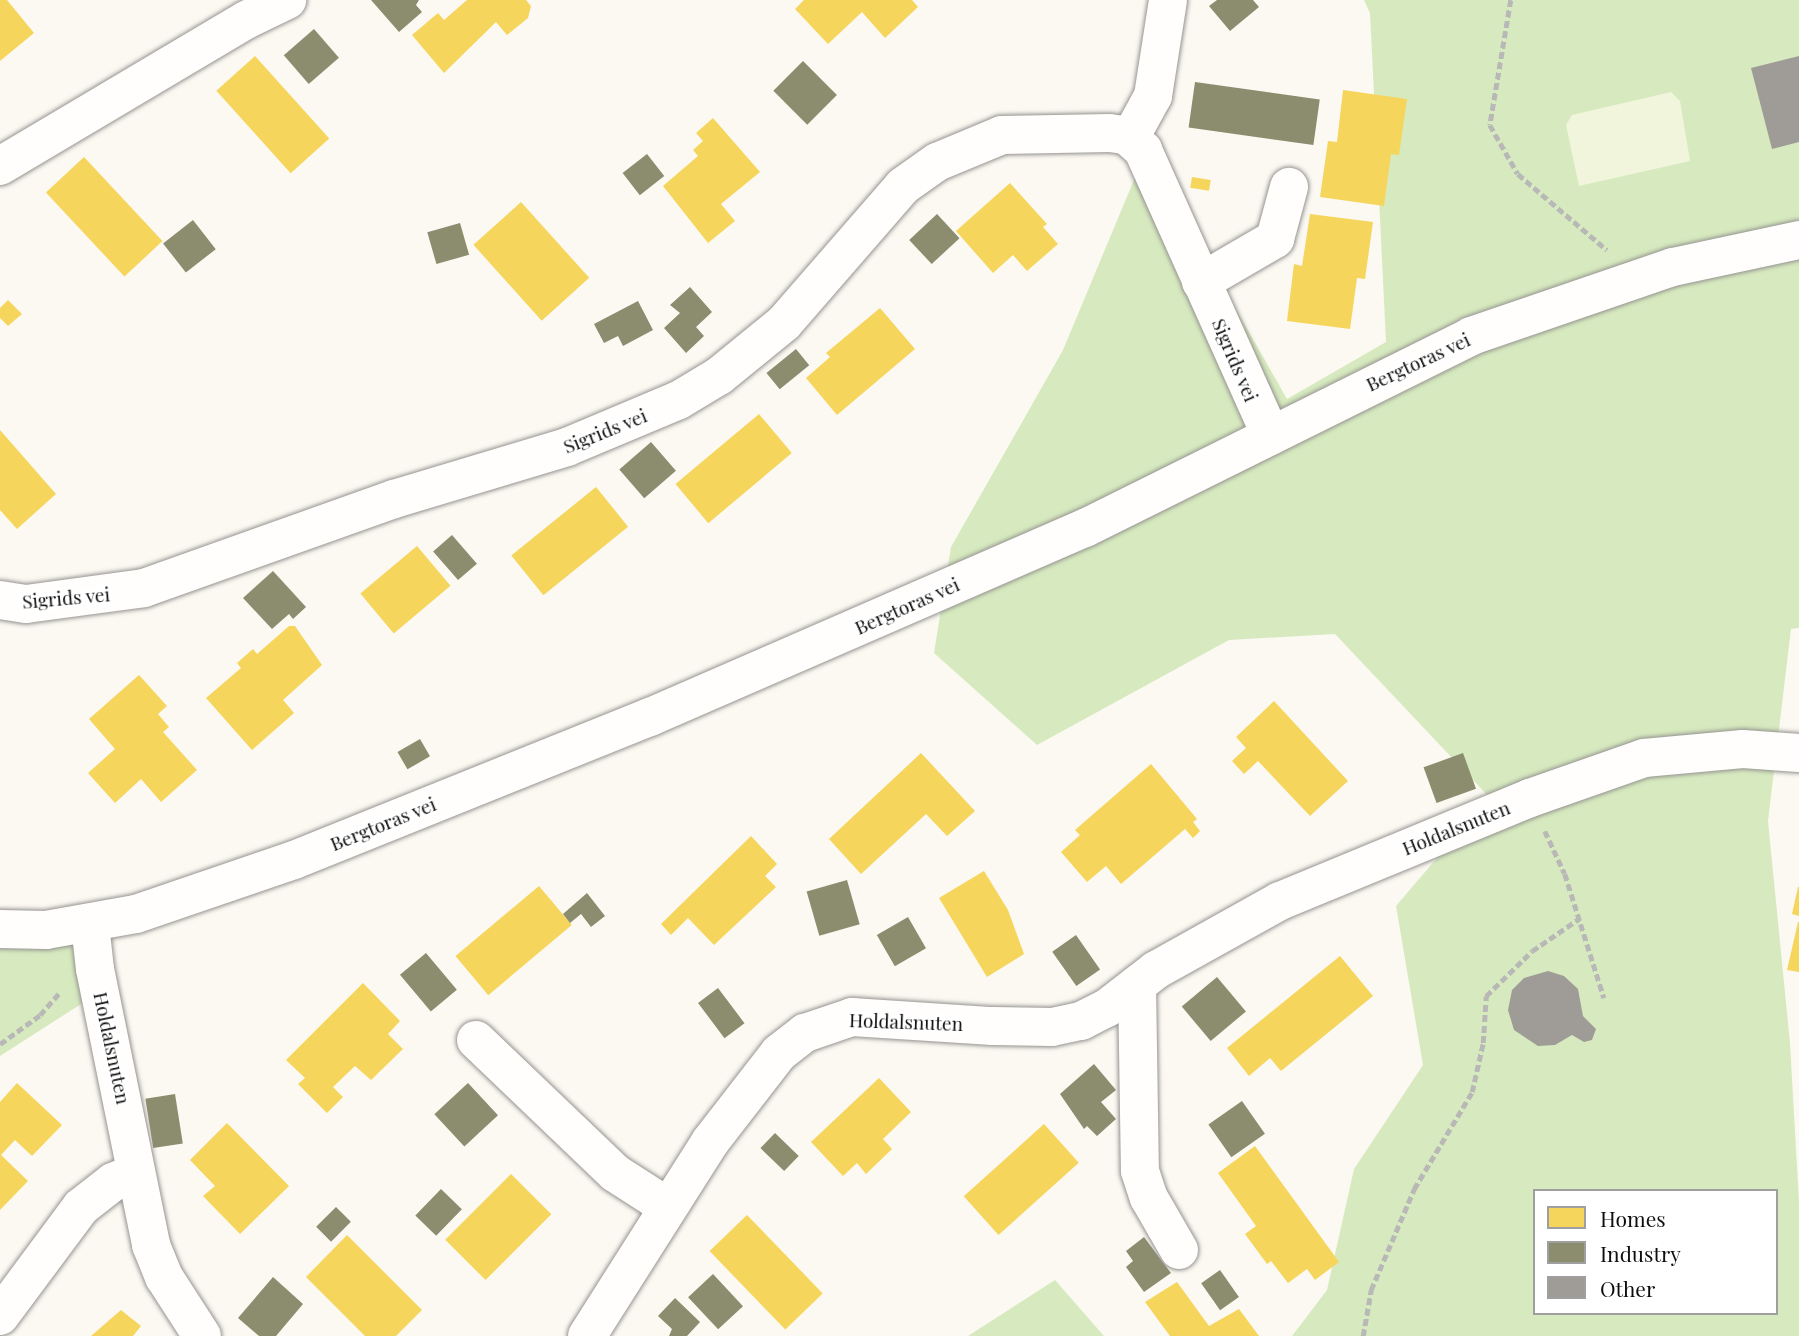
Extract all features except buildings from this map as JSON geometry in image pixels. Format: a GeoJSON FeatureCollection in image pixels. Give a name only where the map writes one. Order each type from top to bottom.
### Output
{"type":"FeatureCollection","features":[{"type":"Feature","properties":{"kind":"street"},"geometry":{"type":"LineString","coordinates":[[0,166],[246,19],[287,0]]}},
{"type":"Feature","properties":{"kind":"street"},"geometry":{"type":"LineString","coordinates":[[1130,138],[1153,96],[1168,0]]}},
{"type":"Feature","properties":{"kind":"street","name":"Sigrids vei"},"geometry":{"type":"LineString","coordinates":[[0,600],[26,604],[97,598],[144,588],[394,499],[567,447],[679,400],[754,350],[815,292],[880,208],[937,162],[1002,135],[1061,131],[1130,138],[1152,165],[1271,436]]}},
{"type":"Feature","properties":{"kind":"street"},"geometry":{"type":"LineString","coordinates":[[1202,282],[1275,239],[1289,187]]}},
{"type":"Feature","properties":{"kind":"street","name":"Bergtoras vei"},"geometry":{"type":"LineString","coordinates":[[0,929],[90,924],[136,914],[294,860],[650,717],[1085,528],[1471,336],[1673,267],[1799,240]]}},
{"type":"Feature","properties":{"kind":"street","name":"Holdalsnuten"},"geometry":{"type":"LineString","coordinates":[[587,1336],[668,1207],[760,1075],[805,1033],[852,1017],[1052,1027],[1081,1021],[1280,901],[1530,798],[1644,758],[1743,749],[1799,753]]}},
{"type":"Feature","properties":{"kind":"street","name":"Holdalsnuten"},"geometry":{"type":"LineString","coordinates":[[90,924],[95,969],[151,1245],[164,1278],[202,1336]]}},
{"type":"Feature","properties":{"kind":"street"},"geometry":{"type":"LineString","coordinates":[[1137,985],[1140,1171],[1149,1198],[1179,1250]]}},
{"type":"Feature","properties":{"kind":"street"},"geometry":{"type":"LineString","coordinates":[[476,1040],[615,1173],[668,1207]]}},
{"type":"Feature","properties":{"kind":"street"},"geometry":{"type":"LineString","coordinates":[[0,1316],[81,1207],[113,1182],[136,1172]]}},
{"type":"Feature","properties":{"kind":"path"},"geometry":{"type":"LineString","coordinates":[[1510,0],[1490,125],[1518,174],[1610,253]]}},
{"type":"Feature","properties":{"kind":"path"},"geometry":{"type":"LineString","coordinates":[[1530,798],[1580,918],[1604,998]]}},
{"type":"Feature","properties":{"kind":"path"},"geometry":{"type":"LineString","coordinates":[[1363,1336],[1371,1290],[1414,1189],[1472,1092],[1483,1043],[1486,996],[1532,951],[1580,918]]}},
{"type":"Feature","properties":{"kind":"path"},"geometry":{"type":"LineString","coordinates":[[0,1044],[40,1015],[65,986],[95,969]]}},
{"type":"Feature","properties":{"kind":"green space"},"geometry":{"type":"Polygon","coordinates":[[[1364,0],[1799,0],[1799,628],[1791,629],[1768,821],[1790,1043],[1799,1202],[1799,1336],[1292,1336],[1327,1290],[1354,1169],[1423,1065],[1396,906],[1489,797],[1335,634],[1229,640],[1037,745],[934,653],[951,547],[1063,350],[1146,151],[1287,399],[1386,342],[1370,13],[1364,0]]]}},
{"type":"Feature","properties":{"kind":"green space"},"geometry":{"type":"Polygon","coordinates":[[[1671,92],[1680,101],[1690,161],[1579,186],[1566,125],[1572,115],[1671,92]]]}},
{"type":"Feature","properties":{"kind":"green space"},"geometry":{"type":"Polygon","coordinates":[[[0,919],[65,919],[117,981],[0,1056],[0,919]]]}},
{"type":"Feature","properties":{"kind":"green space"},"geometry":{"type":"Polygon","coordinates":[[[1055,1280],[1104,1336],[968,1336],[1055,1280]]]}}]}
